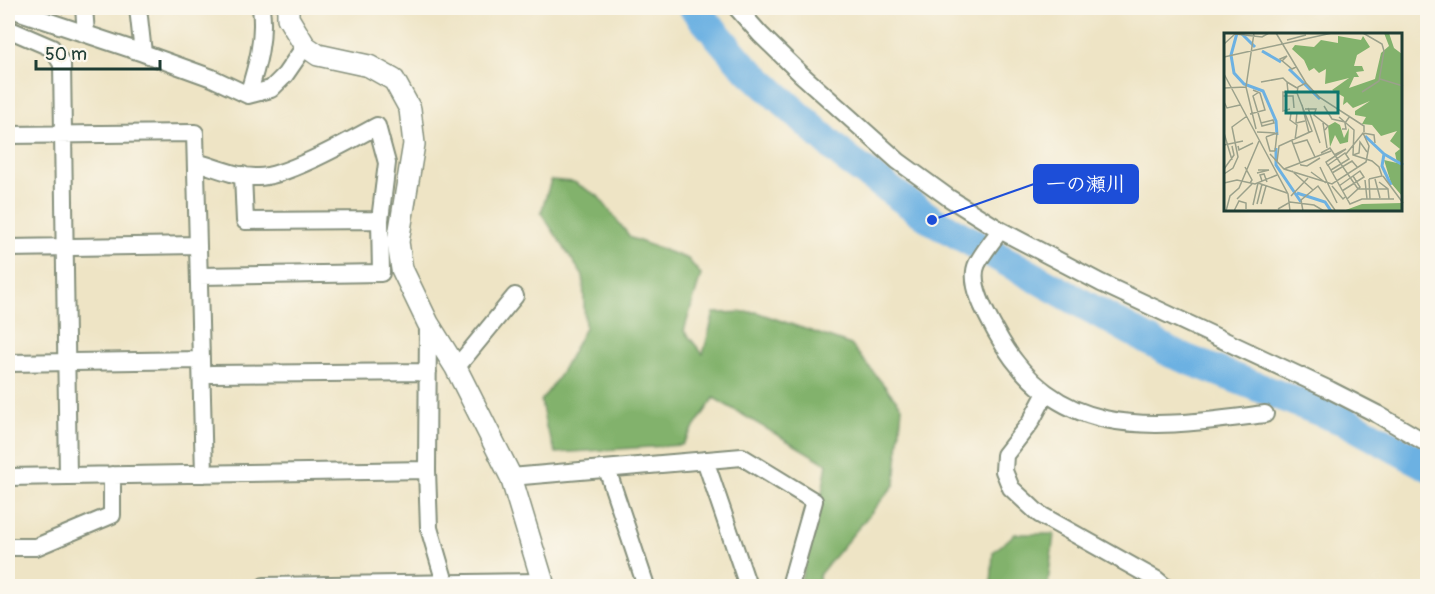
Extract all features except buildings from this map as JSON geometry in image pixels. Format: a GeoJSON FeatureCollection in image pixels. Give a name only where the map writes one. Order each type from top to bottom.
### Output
{"type":"FeatureCollection","features":[{"type":"Feature","properties":{"kind":"street"},"geometry":{"type":"LineString","coordinates":[[8,8],[36,13],[212,78],[248,95],[271,89],[285,75],[305,46]]}},
{"type":"Feature","properties":{"kind":"street"},"geometry":{"type":"LineString","coordinates":[[84,8],[86,33]]}},
{"type":"Feature","properties":{"kind":"street"},"geometry":{"type":"LineString","coordinates":[[138,8],[143,53]]}},
{"type":"Feature","properties":{"kind":"street"},"geometry":{"type":"LineString","coordinates":[[248,95],[261,52],[263,22],[261,8]]}},
{"type":"Feature","properties":{"kind":"street"},"geometry":{"type":"LineString","coordinates":[[264,586],[543,584],[511,477],[402,269],[398,242],[414,144],[410,109],[394,80],[369,66],[318,55],[305,46],[288,18],[288,8]]}},
{"type":"Feature","properties":{"kind":"street"},"geometry":{"type":"LineString","coordinates":[[737,8],[802,75],[898,161],[997,236],[1329,390],[1377,414],[1428,444]]}},
{"type":"Feature","properties":{"kind":"street"},"geometry":{"type":"LineString","coordinates":[[8,29],[52,48],[62,64],[68,476]]}},
{"type":"Feature","properties":{"kind":"street"},"geometry":{"type":"LineString","coordinates":[[196,162],[243,175],[266,177],[338,147],[377,126],[387,163],[380,220],[381,273]]}},
{"type":"Feature","properties":{"kind":"street"},"geometry":{"type":"LineString","coordinates":[[8,135],[195,133],[199,276],[206,367],[204,474]]}},
{"type":"Feature","properties":{"kind":"street"},"geometry":{"type":"LineString","coordinates":[[243,175],[245,221],[380,220]]}},
{"type":"Feature","properties":{"kind":"street"},"geometry":{"type":"LineString","coordinates":[[997,236],[976,265],[974,278],[980,298],[1000,339],[1023,372],[1046,393],[1076,411],[1113,422],[1158,424],[1265,414]]}},
{"type":"Feature","properties":{"kind":"street"},"geometry":{"type":"LineString","coordinates":[[8,248],[198,245]]}},
{"type":"Feature","properties":{"kind":"street"},"geometry":{"type":"LineString","coordinates":[[199,276],[381,273],[401,262]]}},
{"type":"Feature","properties":{"kind":"street"},"geometry":{"type":"LineString","coordinates":[[456,369],[515,296]]}},
{"type":"Feature","properties":{"kind":"street"},"geometry":{"type":"LineString","coordinates":[[428,322],[429,528],[445,585]]}},
{"type":"Feature","properties":{"kind":"street"},"geometry":{"type":"LineString","coordinates":[[8,363],[66,362],[428,372]]}},
{"type":"Feature","properties":{"kind":"street"},"geometry":{"type":"LineString","coordinates":[[1046,393],[1030,423],[1005,455],[1004,471],[1011,488],[1040,514],[1164,586]]}},
{"type":"Feature","properties":{"kind":"street"},"geometry":{"type":"LineString","coordinates":[[511,477],[742,457],[814,501],[790,586]]}},
{"type":"Feature","properties":{"kind":"street"},"geometry":{"type":"LineString","coordinates":[[705,460],[748,586]]}},
{"type":"Feature","properties":{"kind":"street"},"geometry":{"type":"LineString","coordinates":[[607,469],[646,586]]}},
{"type":"Feature","properties":{"kind":"street"},"geometry":{"type":"LineString","coordinates":[[8,477],[428,470]]}},
{"type":"Feature","properties":{"kind":"street"},"geometry":{"type":"LineString","coordinates":[[8,547],[36,547],[112,515],[112,475]]}},
{"type":"Feature","properties":{"kind":"green space"},"geometry":{"type":"Polygon","coordinates":[[[551,180],[574,182],[598,196],[631,238],[688,259],[701,275],[684,331],[703,354],[714,313],[756,312],[851,345],[902,407],[895,484],[819,575],[820,586],[799,586],[818,516],[827,464],[714,398],[682,445],[556,453],[546,427],[541,401],[559,376],[585,328],[583,276],[541,213],[551,180]]]}},
{"type":"Feature","properties":{"kind":"green space"},"geometry":{"type":"Polygon","coordinates":[[[1015,534],[1054,534],[1048,583],[1051,586],[991,586],[993,552],[1015,534]]]}},
{"type":"Feature","properties":{"kind":"waterway"},"geometry":{"type":"LineString","coordinates":[[694,8],[742,64],[848,160],[932,220],[1171,353],[1347,422],[1428,466]]}},
{"type":"Feature","properties":{"kind":"place","name":"一の瀬川"},"geometry":{"type":"Point","coordinates":[932,220]}}]}
